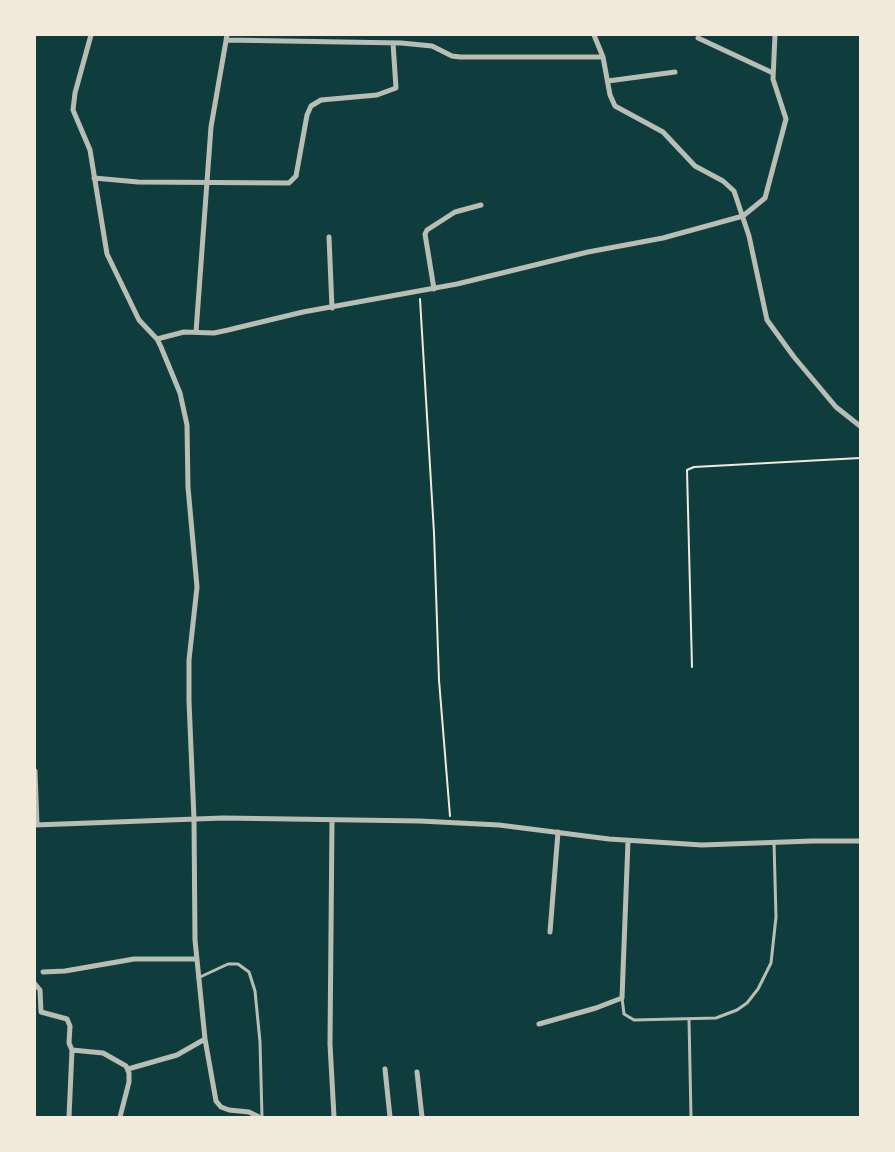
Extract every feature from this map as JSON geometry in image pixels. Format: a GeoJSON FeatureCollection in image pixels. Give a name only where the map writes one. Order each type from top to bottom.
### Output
{"type":"FeatureCollection","features":[{"type":"Feature","properties":{"kind":"street"},"geometry":{"type":"LineString","coordinates":[[91,35],[73,106],[90,150],[104,239],[110,260],[139,320],[157,338],[180,393],[187,425],[188,487],[197,588],[189,676],[196,959],[205,1039],[216,1101],[229,1110],[249,1112],[260,1117]]}},
{"type":"Feature","properties":{"kind":"street"},"geometry":{"type":"LineString","coordinates":[[594,35],[604,58],[610,95],[615,106],[663,132],[695,166],[734,191],[750,236],[767,320],[794,357],[836,407],[860,426]]}},
{"type":"Feature","properties":{"kind":"street"},"geometry":{"type":"LineString","coordinates":[[157,338],[184,332],[228,330],[303,312],[434,289],[588,252],[664,238],[743,216],[765,198],[786,118],[773,73],[774,35]]}},
{"type":"Feature","properties":{"kind":"street"},"geometry":{"type":"LineString","coordinates":[[196,332],[211,128],[226,38],[426,45],[460,57],[604,58]]}},
{"type":"Feature","properties":{"kind":"street"},"geometry":{"type":"LineString","coordinates":[[698,38],[773,73]]}},
{"type":"Feature","properties":{"kind":"street"},"geometry":{"type":"LineString","coordinates":[[94,178],[138,182],[207,183],[286,183],[294,180],[307,115],[311,106],[321,100],[377,95],[393,91],[397,83],[393,43]]}},
{"type":"Feature","properties":{"kind":"street"},"geometry":{"type":"LineString","coordinates":[[608,81],[675,72]]}},
{"type":"Feature","properties":{"kind":"street"},"geometry":{"type":"LineString","coordinates":[[434,289],[425,240],[427,230],[455,212],[481,204]]}},
{"type":"Feature","properties":{"kind":"street"},"geometry":{"type":"LineString","coordinates":[[329,237],[332,308]]}},
{"type":"Feature","properties":{"kind":"street"},"geometry":{"type":"LineString","coordinates":[[35,771],[36,825],[194,819],[332,820],[451,823],[558,832],[628,841],[702,845],[860,841]]}},
{"type":"Feature","properties":{"kind":"street"},"geometry":{"type":"LineString","coordinates":[[332,820],[330,1044],[334,1117]]}},
{"type":"Feature","properties":{"kind":"street"},"geometry":{"type":"LineString","coordinates":[[550,932],[558,832]]}},
{"type":"Feature","properties":{"kind":"street"},"geometry":{"type":"LineString","coordinates":[[539,1024],[596,1008],[622,998],[628,841]]}},
{"type":"Feature","properties":{"kind":"street"},"geometry":{"type":"LineString","coordinates":[[43,972],[65,971],[134,959],[196,959]]}},
{"type":"Feature","properties":{"kind":"street"},"geometry":{"type":"LineString","coordinates":[[35,984],[40,990],[42,1012],[67,1019],[70,1026],[69,1043],[72,1050],[69,1117]]}},
{"type":"Feature","properties":{"kind":"street"},"geometry":{"type":"LineString","coordinates":[[128,1069],[178,1055],[205,1039]]}},
{"type":"Feature","properties":{"kind":"street"},"geometry":{"type":"LineString","coordinates":[[72,1050],[103,1054],[122,1062],[128,1069],[129,1082],[120,1117]]}},
{"type":"Feature","properties":{"kind":"street"},"geometry":{"type":"LineString","coordinates":[[385,1069],[390,1117]]}},
{"type":"Feature","properties":{"kind":"street"},"geometry":{"type":"LineString","coordinates":[[417,1072],[422,1117]]}},
{"type":"Feature","properties":{"kind":"lane"},"geometry":{"type":"LineString","coordinates":[[622,998],[624,1014],[634,1020],[716,1018],[737,1010],[747,1003],[766,976],[771,963],[775,941],[774,842]]}},
{"type":"Feature","properties":{"kind":"lane"},"geometry":{"type":"LineString","coordinates":[[198,978],[228,964],[238,964],[249,972],[255,991],[260,1042],[260,1117]]}},
{"type":"Feature","properties":{"kind":"lane"},"geometry":{"type":"LineString","coordinates":[[689,1019],[691,1117]]}},
{"type":"Feature","properties":{"kind":"path"},"geometry":{"type":"LineString","coordinates":[[419,292],[434,533],[438,680],[451,823]]}},
{"type":"Feature","properties":{"kind":"path"},"geometry":{"type":"LineString","coordinates":[[692,667],[687,470],[694,466],[860,458]]}}]}
